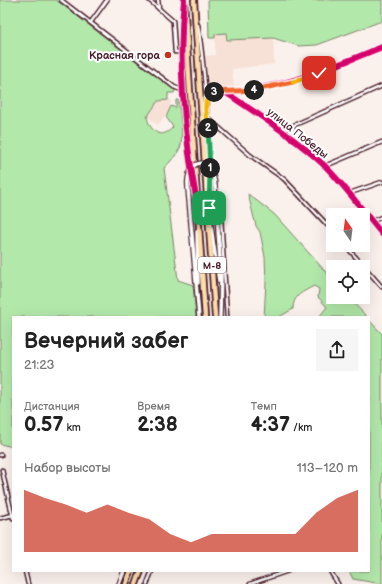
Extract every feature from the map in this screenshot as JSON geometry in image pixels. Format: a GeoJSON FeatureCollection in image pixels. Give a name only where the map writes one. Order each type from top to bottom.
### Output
{"type":"FeatureCollection","features":[{"type":"Feature","properties":{"kind":"highway","name":"М-8"},"geometry":{"type":"LineString","coordinates":[[184,0],[205,316]]}},
{"type":"Feature","properties":{"kind":"highway","name":"М-8"},"geometry":{"type":"LineString","coordinates":[[194,1],[209,208],[215,316]]}},
{"type":"Feature","properties":{"kind":"highway"},"geometry":{"type":"LineString","coordinates":[[126,584],[131,572]]}},
{"type":"Feature","properties":{"kind":"highway"},"geometry":{"type":"LineString","coordinates":[[137,584],[141,572]]}},
{"type":"Feature","properties":{"kind":"main road"},"geometry":{"type":"LineString","coordinates":[[198,302],[188,188],[189,171],[195,165],[199,164],[206,165],[212,169],[215,186],[221,267],[220,316]]}},
{"type":"Feature","properties":{"kind":"main road"},"geometry":{"type":"LineString","coordinates":[[199,214],[197,257],[199,316]]}},
{"type":"Feature","properties":{"kind":"main road"},"geometry":{"type":"LineString","coordinates":[[209,214],[216,255],[220,298]]}},
{"type":"Feature","properties":{"kind":"main road"},"geometry":{"type":"LineString","coordinates":[[119,584],[124,572]]}},
{"type":"Feature","properties":{"kind":"street"},"geometry":{"type":"LineString","coordinates":[[61,0],[174,87],[184,91]]}},
{"type":"Feature","properties":{"kind":"street"},"geometry":{"type":"LineString","coordinates":[[91,22],[107,0]]}},
{"type":"Feature","properties":{"kind":"street"},"geometry":{"type":"LineString","coordinates":[[149,0],[173,21],[175,52],[182,52]]}},
{"type":"Feature","properties":{"kind":"street"},"geometry":{"type":"LineString","coordinates":[[158,0],[159,9]]}},
{"type":"Feature","properties":{"kind":"street"},"geometry":{"type":"LineString","coordinates":[[184,0],[182,52],[184,91],[189,159],[198,208]]}},
{"type":"Feature","properties":{"kind":"street"},"geometry":{"type":"LineString","coordinates":[[194,1],[205,84],[211,178],[209,208]]}},
{"type":"Feature","properties":{"kind":"street"},"geometry":{"type":"LineString","coordinates":[[205,84],[207,89],[214,92],[256,89],[302,79],[382,47]]}},
{"type":"Feature","properties":{"kind":"street"},"geometry":{"type":"LineString","coordinates":[[281,131],[382,86]]}},
{"type":"Feature","properties":{"kind":"street"},"geometry":{"type":"LineString","coordinates":[[206,100],[209,95],[214,92]]}},
{"type":"Feature","properties":{"kind":"street","name":"улица Победы"},"geometry":{"type":"LineString","coordinates":[[225,92],[281,131],[325,166],[382,234]]}},
{"type":"Feature","properties":{"kind":"street"},"geometry":{"type":"LineString","coordinates":[[207,115],[214,125],[250,155],[284,179],[326,224]]}},
{"type":"Feature","properties":{"kind":"street"},"geometry":{"type":"LineString","coordinates":[[208,128],[211,125],[214,125]]}},
{"type":"Feature","properties":{"kind":"street"},"geometry":{"type":"LineString","coordinates":[[325,166],[382,142]]}},
{"type":"Feature","properties":{"kind":"street"},"geometry":{"type":"LineString","coordinates":[[350,194],[382,182]]}},
{"type":"Feature","properties":{"kind":"street"},"geometry":{"type":"LineString","coordinates":[[372,221],[382,217]]}},
{"type":"Feature","properties":{"kind":"street"},"geometry":{"type":"LineString","coordinates":[[221,218],[227,316]]}},
{"type":"Feature","properties":{"kind":"street"},"geometry":{"type":"LineString","coordinates":[[351,252],[382,287]]}},
{"type":"Feature","properties":{"kind":"street"},"geometry":{"type":"LineString","coordinates":[[2,470],[12,512]]}},
{"type":"Feature","properties":{"kind":"street"},"geometry":{"type":"LineString","coordinates":[[0,518],[12,516]]}},
{"type":"Feature","properties":{"kind":"street"},"geometry":{"type":"LineString","coordinates":[[25,572],[28,584]]}},
{"type":"Feature","properties":{"kind":"street"},"geometry":{"type":"LineString","coordinates":[[147,584],[152,572]]}},
{"type":"Feature","properties":{"kind":"street"},"geometry":{"type":"LineString","coordinates":[[250,584],[285,572]]}},
{"type":"Feature","properties":{"kind":"street"},"geometry":{"type":"LineString","coordinates":[[331,572],[338,584]]}},
{"type":"Feature","properties":{"kind":"shaded area"},"geometry":{"type":"Polygon","coordinates":[[[227,33],[227,40],[273,38],[274,64],[232,69],[234,87],[212,89],[209,87],[205,56],[215,55],[215,34],[227,33]]]}},
{"type":"Feature","properties":{"kind":"shaded area"},"geometry":{"type":"Polygon","coordinates":[[[170,99],[169,110],[158,125],[147,117],[158,101],[170,99]]]}},
{"type":"Feature","properties":{"kind":"green space"},"geometry":{"type":"Polygon","coordinates":[[[0,0],[56,0],[175,90],[174,93],[168,93],[168,100],[158,101],[147,117],[153,130],[160,134],[169,131],[173,127],[166,117],[171,106],[176,108],[176,100],[178,100],[182,138],[181,144],[177,154],[164,168],[178,280],[193,285],[196,316],[12,316],[12,447],[0,444],[0,0]]]}},
{"type":"Feature","properties":{"kind":"green space"},"geometry":{"type":"Polygon","coordinates":[[[208,0],[382,0],[382,21],[317,45],[299,46],[273,38],[227,40],[226,33],[215,34],[215,38],[209,38],[208,0]]]}},
{"type":"Feature","properties":{"kind":"green space"},"geometry":{"type":"Polygon","coordinates":[[[248,194],[274,214],[326,272],[326,304],[355,304],[366,316],[320,316],[327,307],[318,297],[319,289],[314,286],[299,294],[293,304],[293,309],[281,316],[264,316],[266,282],[265,257],[260,232],[256,226],[248,194]]]}},
{"type":"Feature","properties":{"kind":"green space"},"geometry":{"type":"Polygon","coordinates":[[[370,321],[382,334],[382,584],[353,579],[350,572],[370,572],[370,321]]]}},
{"type":"Feature","properties":{"kind":"cycle path"},"geometry":{"type":"LineString","coordinates":[[184,0],[181,52],[182,78],[189,157],[198,208]]}},
{"type":"Feature","properties":{"kind":"cycle path"},"geometry":{"type":"LineString","coordinates":[[214,92],[237,91],[280,84],[341,64],[382,47]]}},
{"type":"Feature","properties":{"kind":"cycle path"},"geometry":{"type":"LineString","coordinates":[[225,92],[289,136],[325,166],[382,234]]}},
{"type":"Feature","properties":{"kind":"place","name":"Красная гора"},"geometry":{"type":"Point","coordinates":[168,55]}},
{"type":"Feature","properties":{"kind":"route"},"geometry":{"type":"LineString","coordinates":[[209,208],[211,178],[207,96],[214,92],[256,89],[285,84],[319,73]]}}]}
